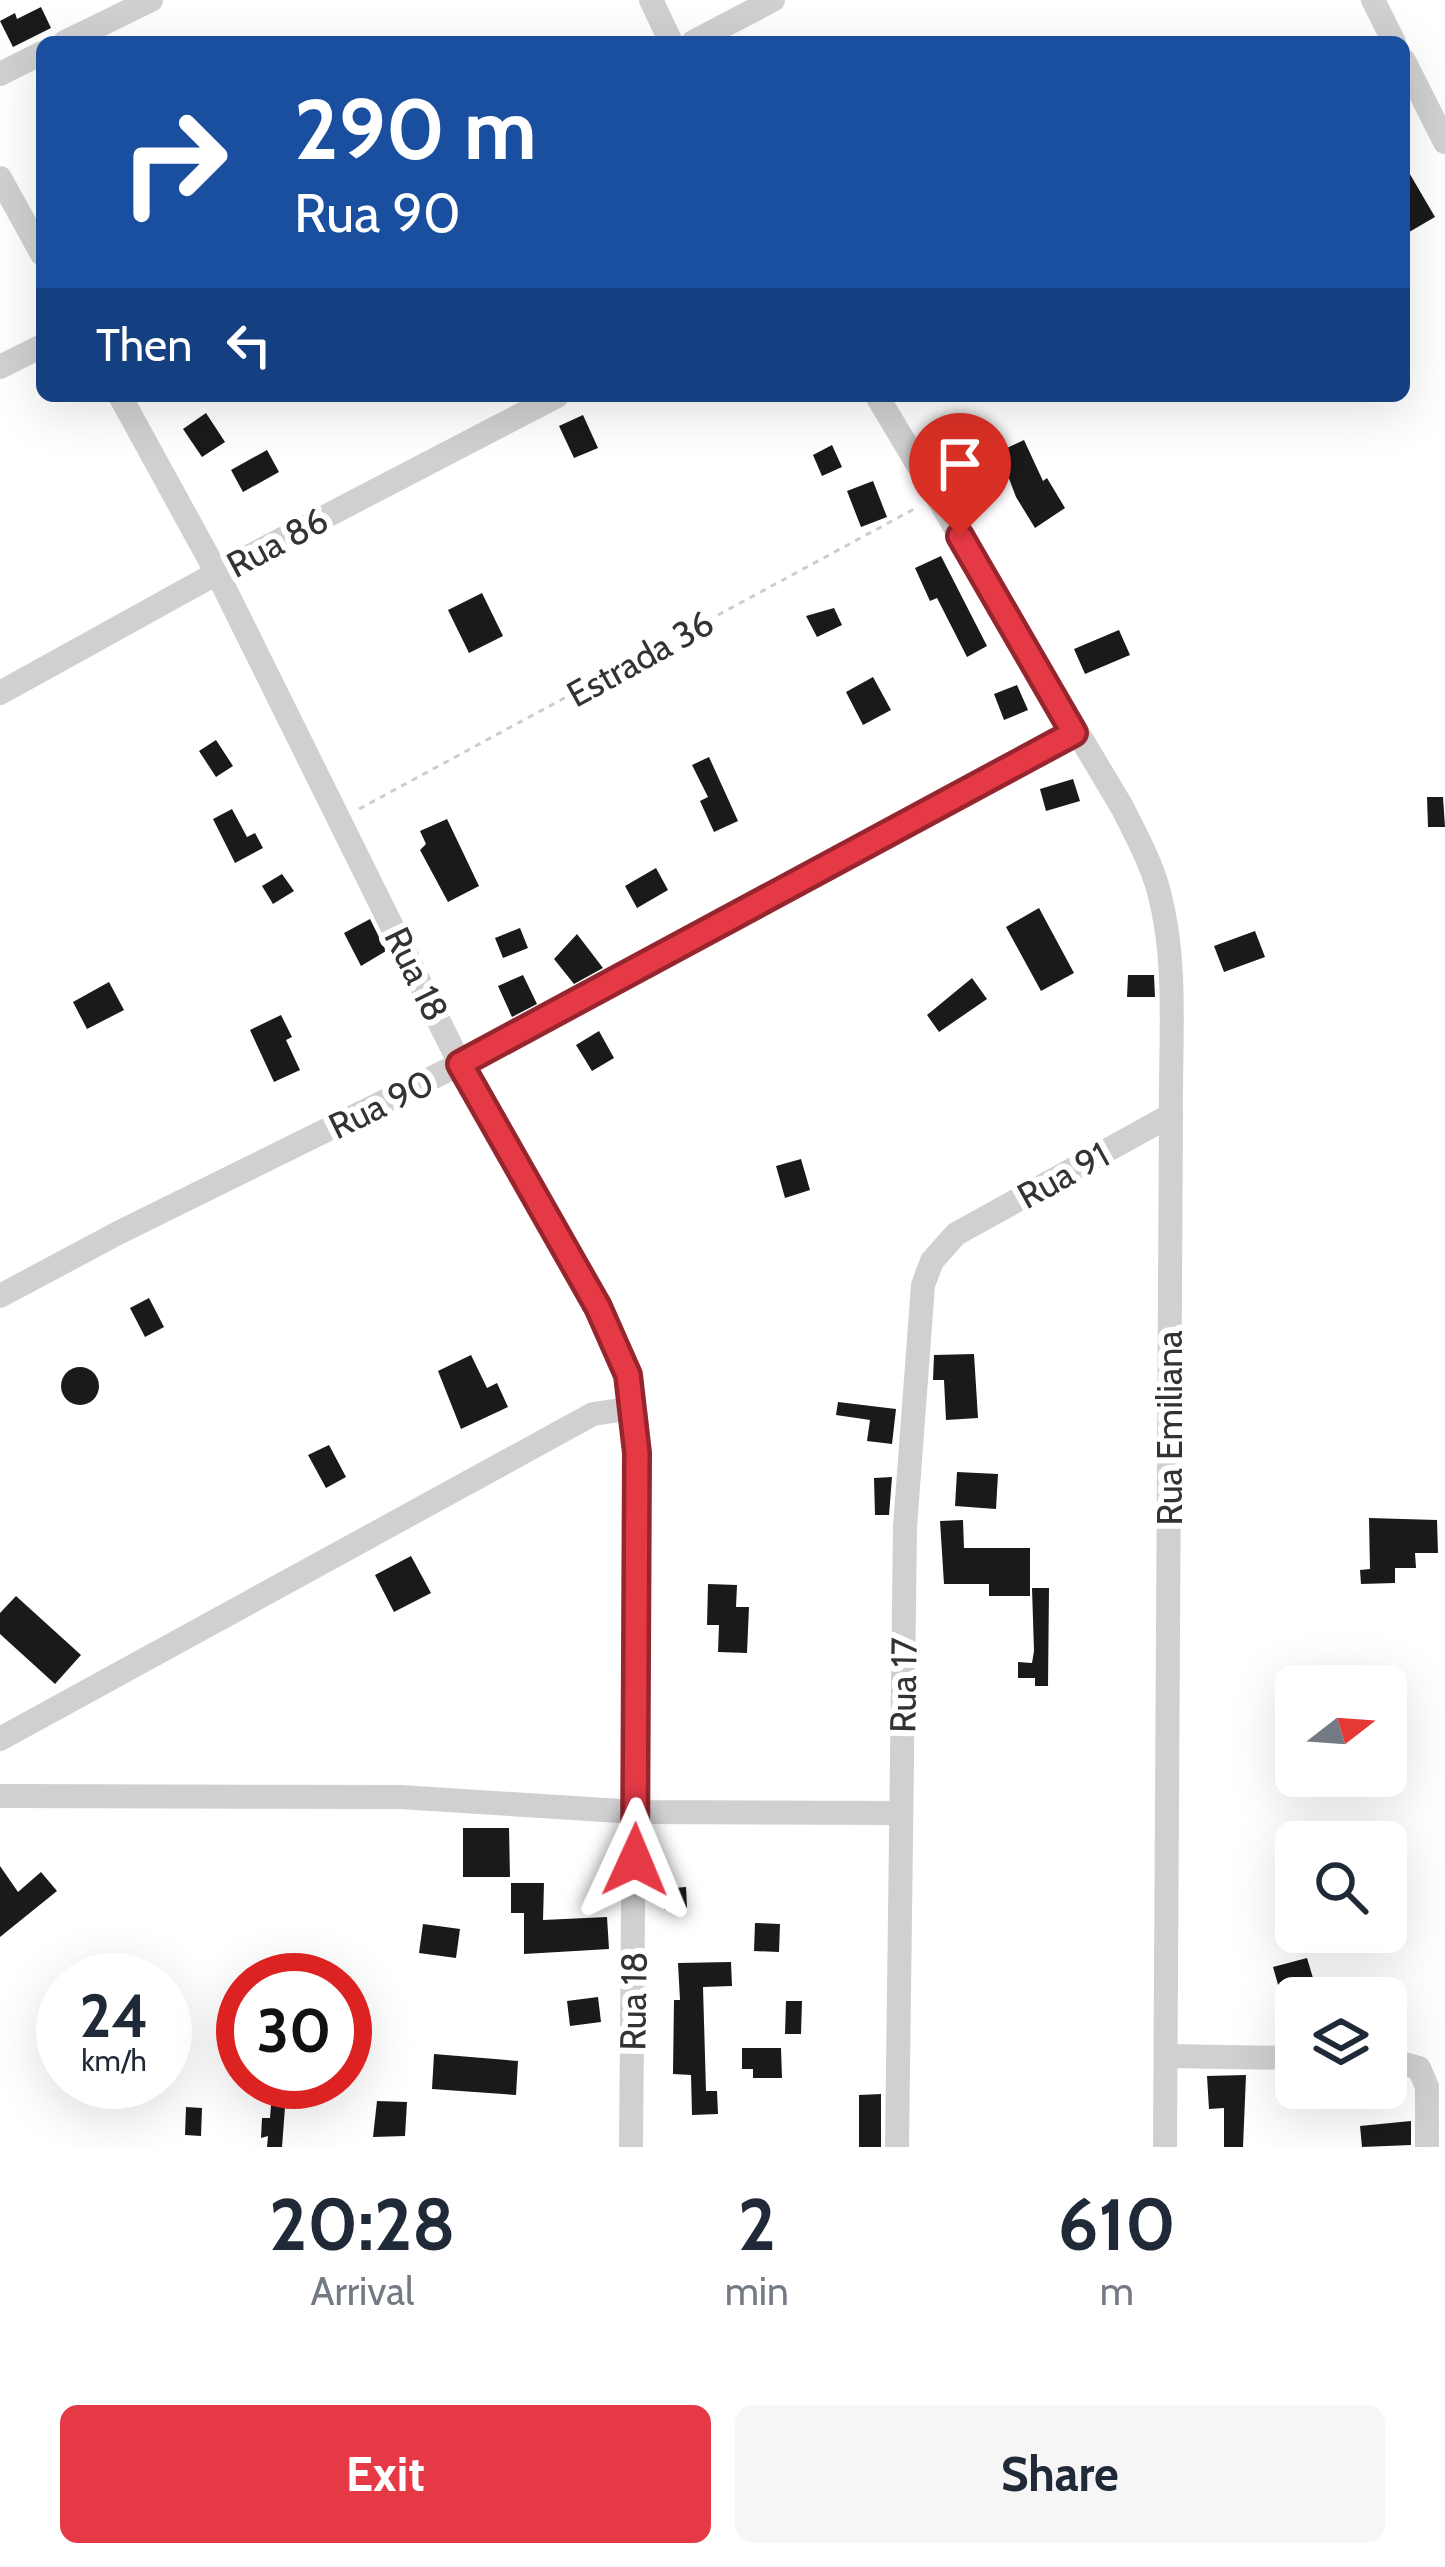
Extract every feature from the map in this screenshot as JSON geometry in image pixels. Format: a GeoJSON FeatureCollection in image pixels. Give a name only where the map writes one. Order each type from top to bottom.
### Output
{"type":"FeatureCollection","features":[{"type":"Feature","properties":{"kind":"street"},"geometry":{"type":"LineString","coordinates":[[77,36],[151,0]]}},
{"type":"Feature","properties":{"kind":"street"},"geometry":{"type":"LineString","coordinates":[[651,0],[668,36]]}},
{"type":"Feature","properties":{"kind":"street"},"geometry":{"type":"LineString","coordinates":[[704,36],[773,0]]}},
{"type":"Feature","properties":{"kind":"street"},"geometry":{"type":"LineString","coordinates":[[1373,0],[1391,36]]}},
{"type":"Feature","properties":{"kind":"street"},"geometry":{"type":"LineString","coordinates":[[0,74],[36,56]]}},
{"type":"Feature","properties":{"kind":"street"},"geometry":{"type":"LineString","coordinates":[[1410,74],[1445,142]]}},
{"type":"Feature","properties":{"kind":"street"},"geometry":{"type":"LineString","coordinates":[[0,178],[36,243]]}},
{"type":"Feature","properties":{"kind":"street"},"geometry":{"type":"LineString","coordinates":[[0,367],[36,349]]}},
{"type":"Feature","properties":{"kind":"street","name":"Rua 18"},"geometry":{"type":"LineString","coordinates":[[123,402],[218,573],[460,1064],[614,1338],[628,1375],[634,1408],[636,1812],[631,2147]]}},
{"type":"Feature","properties":{"kind":"street","name":"Rua 86"},"geometry":{"type":"LineString","coordinates":[[0,693],[546,402]]}},
{"type":"Feature","properties":{"kind":"street","name":"Rua Emiliana"},"geometry":{"type":"LineString","coordinates":[[881,402],[1122,807],[1160,895],[1170,964],[1171,1115],[1166,2147]]}},
{"type":"Feature","properties":{"kind":"street","name":"Rua 90"},"geometry":{"type":"LineString","coordinates":[[0,1296],[460,1064],[1074,733]]}},
{"type":"Feature","properties":{"kind":"street","name":"Rua 91"},"geometry":{"type":"LineString","coordinates":[[956,1234],[1171,1115]]}},
{"type":"Feature","properties":{"kind":"street","name":"Rua 17"},"geometry":{"type":"LineString","coordinates":[[897,2147],[905,1527],[923,1285],[932,1261],[956,1234]]}},
{"type":"Feature","properties":{"kind":"street"},"geometry":{"type":"LineString","coordinates":[[0,1739],[593,1414],[634,1408]]}},
{"type":"Feature","properties":{"kind":"street"},"geometry":{"type":"LineString","coordinates":[[0,1796],[400,1797],[636,1812],[901,1814]]}},
{"type":"Feature","properties":{"kind":"street"},"geometry":{"type":"LineString","coordinates":[[1166,2056],[1275,2058]]}},
{"type":"Feature","properties":{"kind":"street"},"geometry":{"type":"LineString","coordinates":[[1407,2065],[1419,2068],[1427,2087],[1427,2147]]}},
{"type":"Feature","properties":{"kind":"path","name":"Estrada 36"},"geometry":{"type":"LineString","coordinates":[[342,818],[937,496]]}},
{"type":"Feature","properties":{"kind":"building"},"geometry":{"type":"Polygon","coordinates":[[[41,7],[51,28],[13,47],[0,21],[15,13],[17,19],[41,7]]]}},
{"type":"Feature","properties":{"kind":"building"},"geometry":{"type":"Polygon","coordinates":[[[1410,174],[1435,217],[1410,232],[1410,174]]]}},
{"type":"Feature","properties":{"kind":"building"},"geometry":{"type":"Polygon","coordinates":[[[206,413],[225,442],[202,457],[183,429],[206,413]]]}},
{"type":"Feature","properties":{"kind":"building"},"geometry":{"type":"Polygon","coordinates":[[[583,415],[598,448],[574,458],[559,426],[583,415]]]}},
{"type":"Feature","properties":{"kind":"building"},"geometry":{"type":"Polygon","coordinates":[[[1024,440],[1043,481],[1047,478],[1065,508],[1035,528],[1002,460],[1005,449],[1024,440]]]}},
{"type":"Feature","properties":{"kind":"building"},"geometry":{"type":"Polygon","coordinates":[[[832,445],[842,467],[822,476],[813,455],[832,445]]]}},
{"type":"Feature","properties":{"kind":"building"},"geometry":{"type":"Polygon","coordinates":[[[267,450],[279,472],[243,492],[231,470],[267,450]]]}},
{"type":"Feature","properties":{"kind":"building"},"geometry":{"type":"Polygon","coordinates":[[[873,481],[887,517],[861,527],[847,491],[873,481]]]}},
{"type":"Feature","properties":{"kind":"building"},"geometry":{"type":"Polygon","coordinates":[[[941,556],[987,646],[967,657],[937,598],[930,601],[915,568],[941,556]]]}},
{"type":"Feature","properties":{"kind":"building"},"geometry":{"type":"Polygon","coordinates":[[[482,593],[503,636],[469,653],[448,610],[482,593]]]}},
{"type":"Feature","properties":{"kind":"building"},"geometry":{"type":"Polygon","coordinates":[[[834,608],[842,625],[817,637],[806,616],[834,608]]]}},
{"type":"Feature","properties":{"kind":"building"},"geometry":{"type":"Polygon","coordinates":[[[1119,630],[1130,655],[1085,674],[1074,649],[1119,630]]]}},
{"type":"Feature","properties":{"kind":"building"},"geometry":{"type":"Polygon","coordinates":[[[873,677],[891,710],[863,725],[846,692],[873,677]]]}},
{"type":"Feature","properties":{"kind":"building"},"geometry":{"type":"Polygon","coordinates":[[[1017,685],[1028,710],[1004,720],[994,694],[1017,685]]]}},
{"type":"Feature","properties":{"kind":"building"},"geometry":{"type":"Polygon","coordinates":[[[216,740],[233,766],[216,777],[199,751],[216,740]]]}},
{"type":"Feature","properties":{"kind":"building"},"geometry":{"type":"Polygon","coordinates":[[[709,757],[738,821],[714,832],[700,801],[708,797],[692,765],[709,757]]]}},
{"type":"Feature","properties":{"kind":"building"},"geometry":{"type":"Polygon","coordinates":[[[1073,779],[1080,801],[1046,811],[1040,789],[1073,779]]]}},
{"type":"Feature","properties":{"kind":"building"},"geometry":{"type":"Polygon","coordinates":[[[1427,797],[1443,797],[1445,827],[1428,827],[1427,797]]]}},
{"type":"Feature","properties":{"kind":"building"},"geometry":{"type":"Polygon","coordinates":[[[232,809],[247,837],[255,833],[263,848],[235,863],[213,819],[232,809]]]}},
{"type":"Feature","properties":{"kind":"building"},"geometry":{"type":"Polygon","coordinates":[[[447,819],[479,886],[448,902],[420,850],[426,844],[420,831],[447,819]]]}},
{"type":"Feature","properties":{"kind":"building"},"geometry":{"type":"Polygon","coordinates":[[[656,868],[668,890],[637,908],[625,886],[656,868]]]}},
{"type":"Feature","properties":{"kind":"building"},"geometry":{"type":"Polygon","coordinates":[[[282,874],[294,891],[273,904],[262,886],[282,874]]]}},
{"type":"Feature","properties":{"kind":"building"},"geometry":{"type":"Polygon","coordinates":[[[1039,908],[1074,973],[1041,991],[1006,927],[1039,908]]]}},
{"type":"Feature","properties":{"kind":"building"},"geometry":{"type":"Polygon","coordinates":[[[370,919],[386,951],[361,966],[344,933],[370,919]]]}},
{"type":"Feature","properties":{"kind":"building"},"geometry":{"type":"Polygon","coordinates":[[[520,928],[528,948],[503,958],[495,938],[520,928]]]}},
{"type":"Feature","properties":{"kind":"building"},"geometry":{"type":"Polygon","coordinates":[[[1255,931],[1265,957],[1224,972],[1214,946],[1255,931]]]}},
{"type":"Feature","properties":{"kind":"building"},"geometry":{"type":"Polygon","coordinates":[[[577,934],[603,968],[574,984],[554,959],[577,934]]]}},
{"type":"Feature","properties":{"kind":"building"},"geometry":{"type":"Polygon","coordinates":[[[523,975],[537,1004],[512,1017],[498,986],[523,975]]]}},
{"type":"Feature","properties":{"kind":"building"},"geometry":{"type":"Polygon","coordinates":[[[1128,975],[1154,975],[1155,997],[1127,997],[1128,975]]]}},
{"type":"Feature","properties":{"kind":"building"},"geometry":{"type":"Polygon","coordinates":[[[972,978],[987,999],[939,1032],[927,1015],[972,978]]]}},
{"type":"Feature","properties":{"kind":"building"},"geometry":{"type":"Polygon","coordinates":[[[109,982],[124,1010],[87,1029],[73,1002],[109,982]]]}},
{"type":"Feature","properties":{"kind":"building"},"geometry":{"type":"Polygon","coordinates":[[[281,1015],[300,1070],[274,1082],[250,1030],[281,1015]]]}},
{"type":"Feature","properties":{"kind":"building"},"geometry":{"type":"Polygon","coordinates":[[[599,1031],[614,1058],[592,1071],[576,1045],[599,1031]]]}},
{"type":"Feature","properties":{"kind":"building"},"geometry":{"type":"Polygon","coordinates":[[[801,1159],[810,1190],[785,1198],[776,1166],[801,1159]]]}},
{"type":"Feature","properties":{"kind":"building"},"geometry":{"type":"Polygon","coordinates":[[[149,1298],[164,1327],[145,1337],[130,1308],[149,1298]]]}},
{"type":"Feature","properties":{"kind":"building"},"geometry":{"type":"Polygon","coordinates":[[[974,1354],[978,1418],[946,1420],[944,1380],[933,1380],[934,1355],[974,1354]]]}},
{"type":"Feature","properties":{"kind":"building"},"geometry":{"type":"Polygon","coordinates":[[[471,1355],[487,1388],[497,1383],[508,1407],[461,1429],[438,1371],[471,1355]]]}},
{"type":"Feature","properties":{"kind":"building"},"geometry":{"type":"Polygon","coordinates":[[[80,1367],[93,1373],[99,1386],[93,1399],[80,1405],[67,1399],[61,1386],[67,1373],[80,1367]]]}},
{"type":"Feature","properties":{"kind":"building"},"geometry":{"type":"Polygon","coordinates":[[[838,1402],[896,1409],[892,1444],[867,1441],[870,1420],[836,1415],[838,1402]]]}},
{"type":"Feature","properties":{"kind":"building"},"geometry":{"type":"Polygon","coordinates":[[[329,1445],[346,1477],[326,1488],[308,1455],[329,1445]]]}},
{"type":"Feature","properties":{"kind":"building"},"geometry":{"type":"Polygon","coordinates":[[[957,1472],[998,1474],[996,1509],[955,1506],[957,1472]]]}},
{"type":"Feature","properties":{"kind":"building"},"geometry":{"type":"Polygon","coordinates":[[[892,1477],[889,1515],[875,1515],[874,1478],[892,1477]]]}},
{"type":"Feature","properties":{"kind":"building"},"geometry":{"type":"Polygon","coordinates":[[[1369,1518],[1437,1520],[1438,1553],[1415,1553],[1416,1568],[1395,1568],[1395,1583],[1361,1584],[1360,1570],[1370,1569],[1369,1518]]]}},
{"type":"Feature","properties":{"kind":"building"},"geometry":{"type":"Polygon","coordinates":[[[963,1520],[964,1548],[1030,1548],[1030,1596],[989,1596],[989,1584],[944,1584],[940,1521],[963,1520]]]}},
{"type":"Feature","properties":{"kind":"building"},"geometry":{"type":"Polygon","coordinates":[[[411,1556],[431,1593],[394,1612],[375,1575],[411,1556]]]}},
{"type":"Feature","properties":{"kind":"building"},"geometry":{"type":"Polygon","coordinates":[[[708,1584],[737,1585],[736,1607],[749,1607],[747,1653],[718,1652],[719,1625],[707,1625],[708,1584]]]}},
{"type":"Feature","properties":{"kind":"building"},"geometry":{"type":"Polygon","coordinates":[[[1032,1588],[1049,1588],[1048,1686],[1035,1686],[1035,1678],[1018,1678],[1018,1662],[1032,1663],[1034,1651],[1032,1588]]]}},
{"type":"Feature","properties":{"kind":"building"},"geometry":{"type":"Polygon","coordinates":[[[16,1596],[81,1655],[55,1684],[0,1634],[0,1613],[16,1596]]]}},
{"type":"Feature","properties":{"kind":"building"},"geometry":{"type":"Polygon","coordinates":[[[463,1828],[509,1828],[510,1877],[463,1877],[463,1828]]]}},
{"type":"Feature","properties":{"kind":"building"},"geometry":{"type":"Polygon","coordinates":[[[0,1866],[18,1892],[41,1872],[57,1891],[0,1937],[0,1866]]]}},
{"type":"Feature","properties":{"kind":"building"},"geometry":{"type":"Polygon","coordinates":[[[511,1883],[544,1883],[543,1920],[607,1917],[609,1949],[524,1954],[524,1913],[511,1913],[511,1883]]]}},
{"type":"Feature","properties":{"kind":"building"},"geometry":{"type":"Polygon","coordinates":[[[686,1887],[687,1908],[664,1910],[663,1889],[686,1887]]]}},
{"type":"Feature","properties":{"kind":"building"},"geometry":{"type":"Polygon","coordinates":[[[755,1923],[780,1924],[779,1952],[754,1951],[755,1923]]]}},
{"type":"Feature","properties":{"kind":"building"},"geometry":{"type":"Polygon","coordinates":[[[423,1924],[460,1929],[456,1958],[419,1953],[423,1924]]]}},
{"type":"Feature","properties":{"kind":"building"},"geometry":{"type":"Polygon","coordinates":[[[1307,1958],[1313,1977],[1276,1977],[1273,1967],[1307,1958]]]}},
{"type":"Feature","properties":{"kind":"building"},"geometry":{"type":"Polygon","coordinates":[[[731,1962],[732,1986],[703,1987],[706,2091],[717,2091],[718,2114],[692,2115],[691,2075],[673,2074],[674,2000],[680,2000],[678,1963],[731,1962]]]}},
{"type":"Feature","properties":{"kind":"building"},"geometry":{"type":"Polygon","coordinates":[[[598,1997],[601,2022],[570,2026],[567,2001],[598,1997]]]}},
{"type":"Feature","properties":{"kind":"building"},"geometry":{"type":"Polygon","coordinates":[[[786,2001],[802,2001],[801,2034],[785,2034],[786,2001]]]}},
{"type":"Feature","properties":{"kind":"building"},"geometry":{"type":"Polygon","coordinates":[[[742,2048],[781,2048],[782,2078],[753,2078],[753,2069],[742,2069],[742,2048]]]}},
{"type":"Feature","properties":{"kind":"building"},"geometry":{"type":"Polygon","coordinates":[[[434,2054],[518,2061],[516,2095],[432,2089],[434,2054]]]}},
{"type":"Feature","properties":{"kind":"building"},"geometry":{"type":"Polygon","coordinates":[[[1246,2075],[1243,2147],[1224,2147],[1224,2108],[1209,2109],[1207,2076],[1246,2075]]]}},
{"type":"Feature","properties":{"kind":"building"},"geometry":{"type":"Polygon","coordinates":[[[881,2094],[881,2147],[859,2147],[859,2095],[881,2094]]]}},
{"type":"Feature","properties":{"kind":"building"},"geometry":{"type":"Polygon","coordinates":[[[377,2101],[407,2102],[405,2136],[373,2137],[377,2101]]]}},
{"type":"Feature","properties":{"kind":"building"},"geometry":{"type":"Polygon","coordinates":[[[202,2108],[201,2136],[185,2135],[186,2109],[202,2108]]]}},
{"type":"Feature","properties":{"kind":"building"},"geometry":{"type":"Polygon","coordinates":[[[271,2109],[285,2109],[282,2147],[267,2147],[268,2136],[261,2138],[262,2118],[270,2118],[271,2109]]]}},
{"type":"Feature","properties":{"kind":"building"},"geometry":{"type":"Polygon","coordinates":[[[1411,2121],[1411,2145],[1362,2147],[1360,2126],[1411,2121]]]}},
{"type":"Feature","properties":{"kind":"route"},"geometry":{"type":"LineString","coordinates":[[635,1860],[637,1453],[628,1375],[598,1307],[460,1064],[1074,733],[960,536]]}}]}
